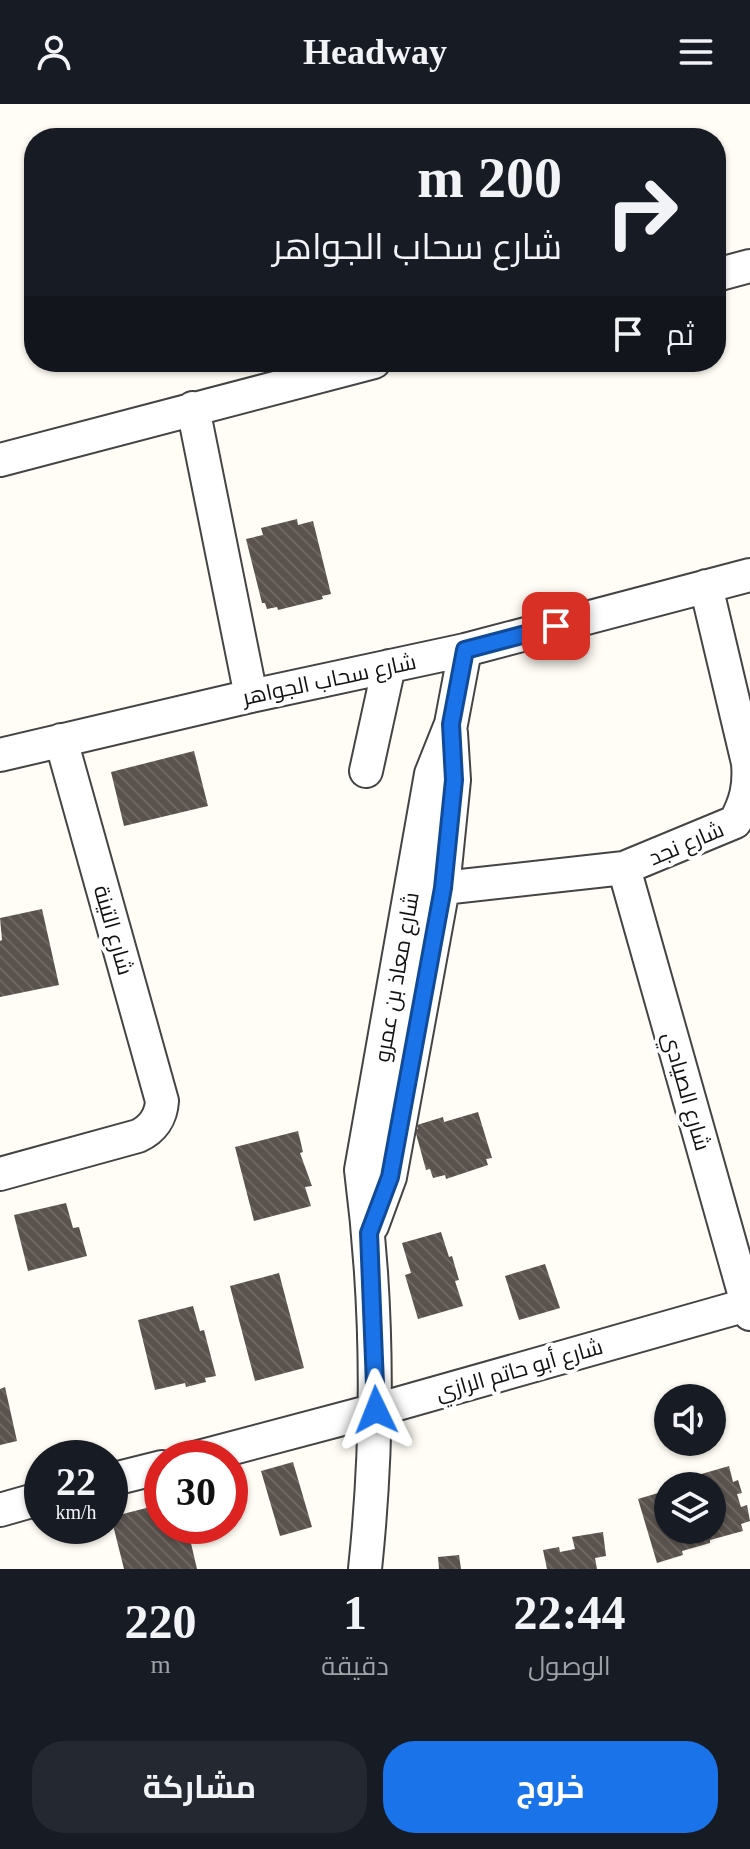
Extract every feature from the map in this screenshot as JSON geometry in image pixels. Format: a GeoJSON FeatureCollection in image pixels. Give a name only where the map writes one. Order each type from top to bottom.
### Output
{"type":"FeatureCollection","features":[{"type":"Feature","properties":{"kind":"street"},"geometry":{"type":"LineString","coordinates":[[726,272],[750,266]]}},
{"type":"Feature","properties":{"kind":"street"},"geometry":{"type":"LineString","coordinates":[[0,460],[335,372]]}},
{"type":"Feature","properties":{"kind":"street"},"geometry":{"type":"LineString","coordinates":[[193,408],[251,696]]}},
{"type":"Feature","properties":{"kind":"street","name":"شارع سحاب الجواهر"},"geometry":{"type":"LineString","coordinates":[[0,755],[465,650],[750,575]]}},
{"type":"Feature","properties":{"kind":"street","name":"شارع نجد"},"geometry":{"type":"LineString","coordinates":[[443,888],[624,868],[735,822],[750,784],[748,763],[706,586]]}},
{"type":"Feature","properties":{"kind":"street","name":"شارع معاذ بن عمرو"},"geometry":{"type":"LineString","coordinates":[[365,1569],[376,1410],[369,1233],[361,1170],[431,774],[451,724],[465,650]]}},
{"type":"Feature","properties":{"kind":"street"},"geometry":{"type":"LineString","coordinates":[[366,771],[389,666]]}},
{"type":"Feature","properties":{"kind":"street","name":"شارع معاذ بن عمرو"},"geometry":{"type":"LineString","coordinates":[[369,1233],[390,1177],[443,888],[454,780],[451,724]]}},
{"type":"Feature","properties":{"kind":"street","name":"شارع التينة"},"geometry":{"type":"LineString","coordinates":[[0,1174],[138,1136],[148,1130],[161,1111],[162,1101],[61,740]]}},
{"type":"Feature","properties":{"kind":"street","name":"شارع الصيادي"},"geometry":{"type":"LineString","coordinates":[[624,868],[749,1308]]}},
{"type":"Feature","properties":{"kind":"street","name":"شارع أبو حاتم الرازي"},"geometry":{"type":"LineString","coordinates":[[248,1444],[749,1308]]}},
{"type":"Feature","properties":{"kind":"street"},"geometry":{"type":"LineString","coordinates":[[0,1510],[24,1503]]}},
{"type":"Feature","properties":{"kind":"building"},"geometry":{"type":"Polygon","coordinates":[[[297,519],[298,525],[313,521],[331,594],[322,596],[323,599],[278,610],[277,607],[267,609],[262,603],[246,539],[263,535],[261,528],[297,519]]]}},
{"type":"Feature","properties":{"kind":"building"},"geometry":{"type":"Polygon","coordinates":[[[194,751],[208,806],[124,826],[111,772],[194,751]]]}},
{"type":"Feature","properties":{"kind":"building"},"geometry":{"type":"Polygon","coordinates":[[[42,909],[59,985],[0,997],[0,918],[42,909]]]}},
{"type":"Feature","properties":{"kind":"building"},"geometry":{"type":"Polygon","coordinates":[[[478,1112],[492,1158],[486,1159],[488,1165],[446,1179],[445,1175],[433,1178],[430,1169],[426,1170],[415,1130],[418,1129],[417,1125],[443,1117],[444,1122],[478,1112]]]}},
{"type":"Feature","properties":{"kind":"building"},"geometry":{"type":"Polygon","coordinates":[[[298,1131],[303,1152],[300,1153],[312,1186],[305,1187],[311,1206],[254,1221],[235,1147],[298,1131]]]}},
{"type":"Feature","properties":{"kind":"building"},"geometry":{"type":"Polygon","coordinates":[[[66,1203],[73,1228],[79,1227],[87,1256],[28,1271],[14,1215],[66,1203]]]}},
{"type":"Feature","properties":{"kind":"building"},"geometry":{"type":"Polygon","coordinates":[[[441,1232],[449,1257],[452,1256],[459,1280],[455,1281],[463,1306],[418,1319],[405,1275],[411,1273],[402,1243],[441,1232]]]}},
{"type":"Feature","properties":{"kind":"building"},"geometry":{"type":"Polygon","coordinates":[[[545,1264],[560,1308],[519,1320],[505,1276],[545,1264]]]}},
{"type":"Feature","properties":{"kind":"building"},"geometry":{"type":"Polygon","coordinates":[[[279,1273],[304,1368],[255,1381],[230,1286],[279,1273]]]}},
{"type":"Feature","properties":{"kind":"building"},"geometry":{"type":"Polygon","coordinates":[[[193,1306],[200,1331],[204,1330],[216,1376],[186,1387],[185,1383],[155,1390],[138,1320],[193,1306]]]}},
{"type":"Feature","properties":{"kind":"building"},"geometry":{"type":"Polygon","coordinates":[[[5,1387],[17,1441],[0,1445],[0,1389],[5,1387]]]}},
{"type":"Feature","properties":{"kind":"building"},"geometry":{"type":"Polygon","coordinates":[[[293,1462],[312,1527],[280,1536],[261,1471],[293,1462]]]}},
{"type":"Feature","properties":{"kind":"building"},"geometry":{"type":"Polygon","coordinates":[[[729,1466],[733,1482],[738,1480],[742,1493],[737,1494],[741,1507],[747,1505],[750,1521],[741,1524],[743,1531],[726,1536],[726,1472],[708,1472],[729,1466]]]}},
{"type":"Feature","properties":{"kind":"building"},"geometry":{"type":"Polygon","coordinates":[[[654,1494],[654,1544],[706,1544],[657,1563],[638,1499],[654,1494]]]}},
{"type":"Feature","properties":{"kind":"building"},"geometry":{"type":"Polygon","coordinates":[[[144,1509],[144,1544],[191,1544],[197,1569],[124,1569],[118,1544],[128,1544],[128,1513],[144,1509]]]}},
{"type":"Feature","properties":{"kind":"building"},"geometry":{"type":"Polygon","coordinates":[[[603,1532],[606,1556],[595,1558],[597,1569],[547,1569],[543,1550],[559,1547],[560,1552],[575,1549],[572,1537],[603,1532]]]}},
{"type":"Feature","properties":{"kind":"building"},"geometry":{"type":"Polygon","coordinates":[[[459,1555],[461,1569],[439,1569],[438,1557],[459,1555]]]}},
{"type":"Feature","properties":{"kind":"route"},"geometry":{"type":"LineString","coordinates":[[376,1410],[369,1233],[390,1177],[443,888],[454,780],[451,724],[465,650],[556,626]]}}]}
